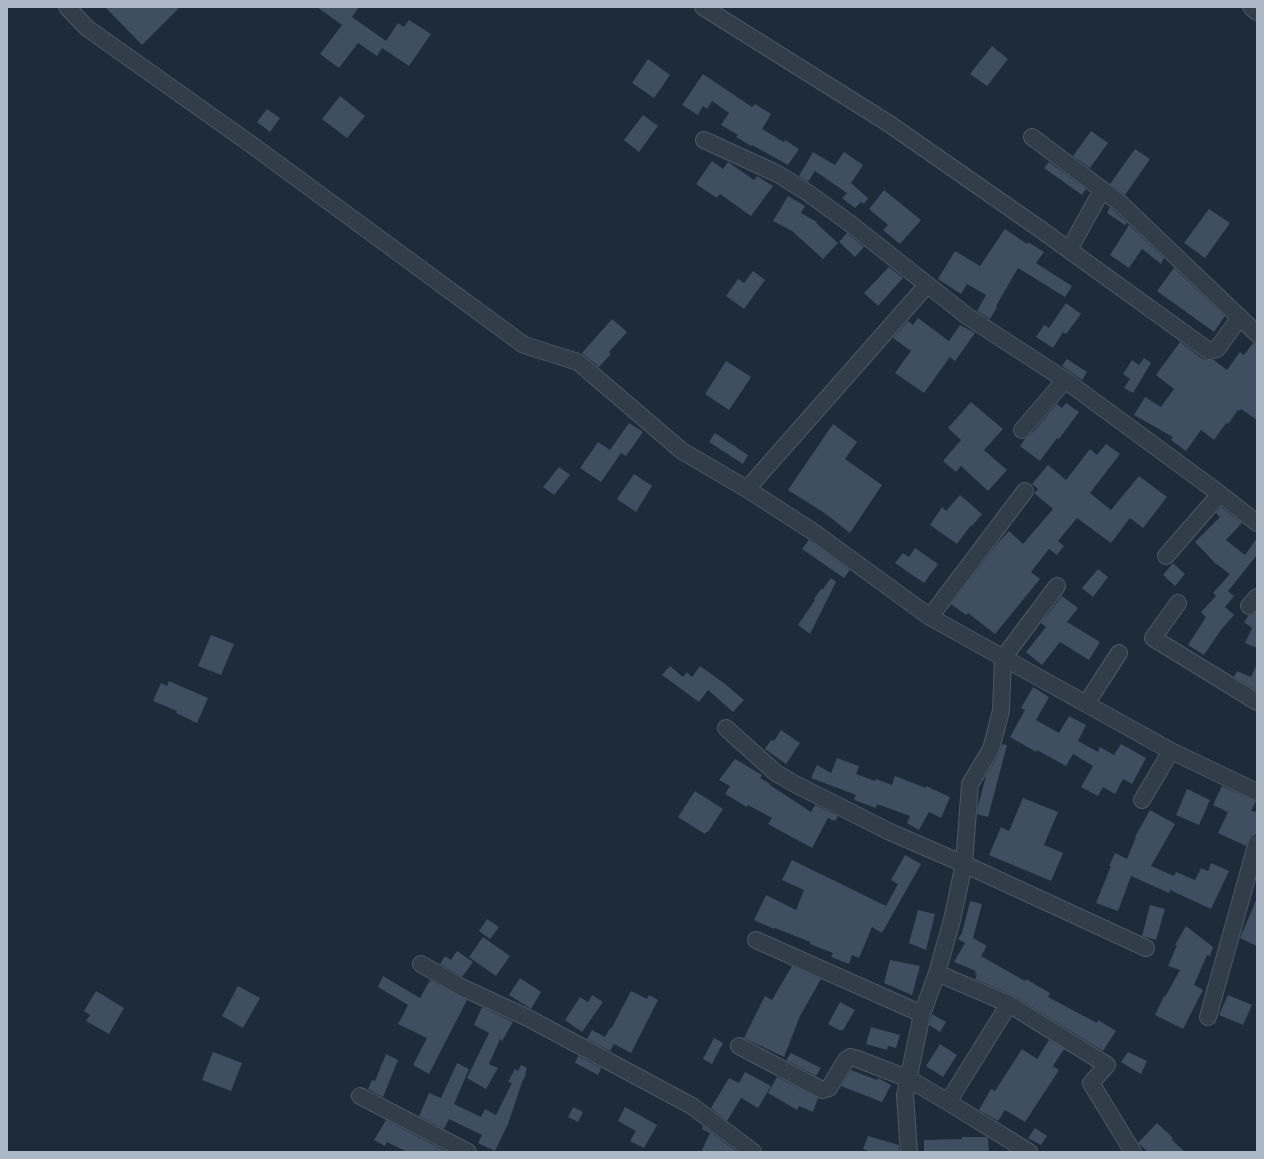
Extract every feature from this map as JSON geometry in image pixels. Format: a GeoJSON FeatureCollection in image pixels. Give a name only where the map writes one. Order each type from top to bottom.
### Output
{"type":"FeatureCollection","features":[{"type":"Feature","properties":{"kind":"street"},"geometry":{"type":"LineString","coordinates":[[67,7],[87,28],[252,145],[524,345],[578,362],[682,451],[747,489],[812,532],[930,617],[1171,751],[1257,792]]}},
{"type":"Feature","properties":{"kind":"street"},"geometry":{"type":"LineString","coordinates":[[703,7],[888,123],[1209,352],[1217,349],[1240,317]]}},
{"type":"Feature","properties":{"kind":"street"},"geometry":{"type":"LineString","coordinates":[[1251,7],[1257,12]]}},
{"type":"Feature","properties":{"kind":"street"},"geometry":{"type":"LineString","coordinates":[[1032,137],[1120,204],[1257,334]]}},
{"type":"Feature","properties":{"kind":"street"},"geometry":{"type":"LineString","coordinates":[[704,140],[778,174],[808,193],[848,222],[927,286],[967,316],[1065,380],[1257,523]]}},
{"type":"Feature","properties":{"kind":"street"},"geometry":{"type":"LineString","coordinates":[[1068,250],[1102,190]]}},
{"type":"Feature","properties":{"kind":"street"},"geometry":{"type":"LineString","coordinates":[[747,489],[927,286]]}},
{"type":"Feature","properties":{"kind":"street"},"geometry":{"type":"LineString","coordinates":[[1022,430],[1065,380]]}},
{"type":"Feature","properties":{"kind":"street"},"geometry":{"type":"LineString","coordinates":[[930,617],[1025,491]]}},
{"type":"Feature","properties":{"kind":"street"},"geometry":{"type":"LineString","coordinates":[[1166,556],[1220,494]]}},
{"type":"Feature","properties":{"kind":"street"},"geometry":{"type":"LineString","coordinates":[[909,1152],[905,1095],[922,1014],[937,973],[952,920],[964,864],[970,784],[991,750],[1001,711],[1003,658],[1057,586]]}},
{"type":"Feature","properties":{"kind":"street"},"geometry":{"type":"LineString","coordinates":[[1178,603],[1153,638],[1257,702]]}},
{"type":"Feature","properties":{"kind":"street"},"geometry":{"type":"LineString","coordinates":[[1086,704],[1118,653]]}},
{"type":"Feature","properties":{"kind":"street"},"geometry":{"type":"LineString","coordinates":[[726,728],[776,773],[890,832],[964,864],[1146,948]]}},
{"type":"Feature","properties":{"kind":"street"},"geometry":{"type":"LineString","coordinates":[[1142,800],[1171,751]]}},
{"type":"Feature","properties":{"kind":"street"},"geometry":{"type":"LineString","coordinates":[[1208,1017],[1257,842]]}},
{"type":"Feature","properties":{"kind":"street"},"geometry":{"type":"LineString","coordinates":[[756,940],[922,1014]]}},
{"type":"Feature","properties":{"kind":"street"},"geometry":{"type":"LineString","coordinates":[[421,964],[461,986],[528,1018],[692,1106],[753,1152]]}},
{"type":"Feature","properties":{"kind":"street"},"geometry":{"type":"LineString","coordinates":[[937,973],[1009,1004],[1106,1065],[1091,1083],[1132,1152]]}},
{"type":"Feature","properties":{"kind":"street"},"geometry":{"type":"LineString","coordinates":[[948,1102],[1009,1004]]}},
{"type":"Feature","properties":{"kind":"street"},"geometry":{"type":"LineString","coordinates":[[739,1046],[822,1090],[829,1088],[846,1060],[850,1057],[855,1058],[909,1079],[1028,1152]]}},
{"type":"Feature","properties":{"kind":"street"},"geometry":{"type":"LineString","coordinates":[[360,1096],[468,1152]]}},
{"type":"Feature","properties":{"kind":"building"},"geometry":{"type":"Polygon","coordinates":[[[105,7],[180,7],[142,45],[105,7]]]}},
{"type":"Feature","properties":{"kind":"building"},"geometry":{"type":"Polygon","coordinates":[[[317,7],[359,7],[352,17],[386,41],[398,23],[404,27],[409,20],[431,34],[409,66],[382,48],[377,56],[358,43],[339,68],[320,54],[342,25],[317,7]]]}},
{"type":"Feature","properties":{"kind":"building"},"geometry":{"type":"Polygon","coordinates":[[[992,46],[1008,59],[987,86],[970,74],[992,46]]]}},
{"type":"Feature","properties":{"kind":"building"},"geometry":{"type":"Polygon","coordinates":[[[648,59],[670,75],[654,98],[632,83],[648,59]]]}},
{"type":"Feature","properties":{"kind":"building"},"geometry":{"type":"Polygon","coordinates":[[[703,74],[752,107],[755,104],[771,114],[762,129],[784,142],[785,140],[799,149],[788,165],[752,145],[751,146],[736,137],[738,135],[721,125],[729,113],[712,101],[707,109],[703,106],[698,115],[682,105],[703,74]]]}},
{"type":"Feature","properties":{"kind":"building"},"geometry":{"type":"Polygon","coordinates":[[[340,96],[365,116],[347,138],[322,119],[340,96]]]}},
{"type":"Feature","properties":{"kind":"building"},"geometry":{"type":"Polygon","coordinates":[[[267,109],[280,118],[270,132],[257,122],[267,109]]]}},
{"type":"Feature","properties":{"kind":"building"},"geometry":{"type":"Polygon","coordinates":[[[643,115],[658,126],[639,152],[624,140],[643,115]]]}},
{"type":"Feature","properties":{"kind":"building"},"geometry":{"type":"Polygon","coordinates":[[[1091,131],[1108,143],[1090,168],[1073,156],[1091,131]]]}},
{"type":"Feature","properties":{"kind":"building"},"geometry":{"type":"Polygon","coordinates":[[[1135,149],[1150,159],[1125,195],[1110,184],[1135,149]]]}},
{"type":"Feature","properties":{"kind":"building"},"geometry":{"type":"Polygon","coordinates":[[[813,152],[835,165],[844,152],[863,165],[851,183],[868,198],[864,204],[861,202],[855,208],[842,198],[847,193],[815,171],[808,182],[799,176],[813,152]]]}},
{"type":"Feature","properties":{"kind":"building"},"geometry":{"type":"Polygon","coordinates":[[[712,161],[723,169],[728,162],[754,180],[757,176],[773,186],[751,216],[720,194],[717,198],[696,184],[712,161]]]}},
{"type":"Feature","properties":{"kind":"building"},"geometry":{"type":"Polygon","coordinates":[[[1049,162],[1086,189],[1082,195],[1044,168],[1049,162]]]}},
{"type":"Feature","properties":{"kind":"building"},"geometry":{"type":"Polygon","coordinates":[[[884,190],[921,220],[900,244],[883,230],[888,225],[869,209],[884,190]]]}},
{"type":"Feature","properties":{"kind":"building"},"geometry":{"type":"Polygon","coordinates":[[[788,196],[805,206],[801,213],[817,222],[816,223],[838,243],[823,259],[792,231],[773,221],[788,196]]]}},
{"type":"Feature","properties":{"kind":"building"},"geometry":{"type":"Polygon","coordinates":[[[1110,207],[1127,223],[1125,225],[1107,213],[1110,207]]]}},
{"type":"Feature","properties":{"kind":"building"},"geometry":{"type":"Polygon","coordinates":[[[1209,209],[1230,223],[1205,258],[1184,243],[1209,209]]]}},
{"type":"Feature","properties":{"kind":"building"},"geometry":{"type":"Polygon","coordinates":[[[1129,225],[1164,258],[1161,264],[1142,249],[1129,268],[1110,255],[1129,225]]]}},
{"type":"Feature","properties":{"kind":"building"},"geometry":{"type":"Polygon","coordinates":[[[1005,229],[1027,244],[1028,242],[1044,252],[1036,263],[1072,286],[1065,297],[1018,268],[990,319],[977,311],[986,295],[967,284],[961,294],[938,279],[955,251],[980,266],[1005,229]]]}},
{"type":"Feature","properties":{"kind":"building"},"geometry":{"type":"Polygon","coordinates":[[[847,233],[864,247],[855,257],[839,242],[847,233]]]}},
{"type":"Feature","properties":{"kind":"building"},"geometry":{"type":"Polygon","coordinates":[[[889,267],[903,278],[878,306],[864,293],[889,267]]]}},
{"type":"Feature","properties":{"kind":"building"},"geometry":{"type":"Polygon","coordinates":[[[1174,268],[1225,316],[1214,332],[1157,291],[1174,268]]]}},
{"type":"Feature","properties":{"kind":"building"},"geometry":{"type":"Polygon","coordinates":[[[753,271],[765,280],[744,309],[726,296],[738,279],[744,283],[753,271]]]}},
{"type":"Feature","properties":{"kind":"building"},"geometry":{"type":"Polygon","coordinates":[[[1066,303],[1081,314],[1066,334],[1063,332],[1053,348],[1036,337],[1044,325],[1049,328],[1066,303]]]}},
{"type":"Feature","properties":{"kind":"building"},"geometry":{"type":"Polygon","coordinates":[[[918,318],[949,341],[960,325],[975,333],[955,361],[950,357],[924,393],[895,373],[911,351],[893,338],[908,321],[913,325],[918,318]]]}},
{"type":"Feature","properties":{"kind":"building"},"geometry":{"type":"Polygon","coordinates":[[[612,319],[627,332],[609,352],[611,354],[599,367],[582,353],[612,319]]]}},
{"type":"Feature","properties":{"kind":"building"},"geometry":{"type":"Polygon","coordinates":[[[1180,342],[1203,359],[1214,360],[1227,370],[1240,352],[1244,355],[1253,343],[1257,343],[1257,420],[1241,409],[1239,411],[1238,410],[1228,424],[1226,423],[1214,440],[1201,430],[1186,451],[1171,440],[1173,437],[1134,415],[1145,397],[1161,407],[1174,389],[1156,375],[1180,342]]]}},
{"type":"Feature","properties":{"kind":"building"},"geometry":{"type":"Polygon","coordinates":[[[1144,358],[1151,363],[1133,393],[1124,388],[1130,379],[1123,374],[1132,360],[1139,365],[1144,358]]]}},
{"type":"Feature","properties":{"kind":"building"},"geometry":{"type":"Polygon","coordinates":[[[1067,359],[1087,372],[1082,380],[1062,366],[1067,359]]]}},
{"type":"Feature","properties":{"kind":"building"},"geometry":{"type":"Polygon","coordinates":[[[726,361],[751,377],[729,410],[705,394],[726,361]]]}},
{"type":"Feature","properties":{"kind":"building"},"geometry":{"type":"Polygon","coordinates":[[[971,402],[1003,429],[984,450],[1007,470],[988,491],[961,466],[956,472],[943,461],[961,440],[948,428],[971,402]]]}},
{"type":"Feature","properties":{"kind":"building"},"geometry":{"type":"Polygon","coordinates":[[[1066,403],[1079,412],[1040,461],[1020,446],[1057,404],[1062,408],[1066,403]]]}},
{"type":"Feature","properties":{"kind":"building"},"geometry":{"type":"Polygon","coordinates":[[[629,423],[643,432],[626,456],[621,453],[601,482],[580,468],[598,442],[610,450],[629,423]]]}},
{"type":"Feature","properties":{"kind":"building"},"geometry":{"type":"Polygon","coordinates":[[[833,424],[857,442],[845,459],[882,485],[850,533],[826,514],[788,490],[833,424]]]}},
{"type":"Feature","properties":{"kind":"building"},"geometry":{"type":"Polygon","coordinates":[[[715,433],[748,455],[743,464],[709,442],[715,433]]]}},
{"type":"Feature","properties":{"kind":"building"},"geometry":{"type":"Polygon","coordinates":[[[1106,444],[1120,454],[1090,493],[1111,510],[1139,476],[1167,497],[1143,528],[1130,518],[1111,543],[1077,518],[1058,541],[1064,546],[1057,555],[1049,549],[1031,572],[1040,579],[995,634],[968,613],[966,615],[951,604],[997,544],[1009,531],[1023,544],[1053,509],[1034,493],[1038,489],[1032,484],[1048,465],[1066,480],[1090,449],[1097,455],[1106,444]]]}},
{"type":"Feature","properties":{"kind":"building"},"geometry":{"type":"Polygon","coordinates":[[[559,467],[570,475],[554,495],[543,487],[559,467]]]}},
{"type":"Feature","properties":{"kind":"building"},"geometry":{"type":"Polygon","coordinates":[[[634,474],[652,486],[636,512],[617,499],[634,474]]]}},
{"type":"Feature","properties":{"kind":"building"},"geometry":{"type":"Polygon","coordinates":[[[960,495],[982,514],[972,526],[971,525],[957,544],[930,525],[942,507],[946,511],[960,495]]]}},
{"type":"Feature","properties":{"kind":"building"},"geometry":{"type":"Polygon","coordinates":[[[1221,507],[1242,523],[1226,540],[1245,555],[1257,538],[1257,555],[1228,591],[1234,596],[1225,607],[1234,615],[1221,630],[1204,655],[1188,645],[1206,617],[1201,612],[1216,596],[1213,593],[1230,574],[1215,563],[1195,542],[1220,517],[1216,513],[1221,507]]]}},
{"type":"Feature","properties":{"kind":"building"},"geometry":{"type":"Polygon","coordinates":[[[809,540],[850,570],[844,578],[802,549],[809,540]]]}},
{"type":"Feature","properties":{"kind":"building"},"geometry":{"type":"Polygon","coordinates":[[[915,548],[938,564],[924,583],[895,563],[903,553],[909,557],[915,548]]]}},
{"type":"Feature","properties":{"kind":"building"},"geometry":{"type":"Polygon","coordinates":[[[1173,563],[1185,574],[1175,586],[1163,575],[1173,563]]]}},
{"type":"Feature","properties":{"kind":"building"},"geometry":{"type":"Polygon","coordinates":[[[1098,569],[1108,577],[1093,597],[1082,588],[1098,569]]]}},
{"type":"Feature","properties":{"kind":"building"},"geometry":{"type":"Polygon","coordinates":[[[831,578],[836,582],[810,634],[798,625],[821,589],[822,590],[831,578]]]}},
{"type":"Feature","properties":{"kind":"building"},"geometry":{"type":"Polygon","coordinates":[[[1062,596],[1078,608],[1067,622],[1100,642],[1089,660],[1060,642],[1042,665],[1026,652],[1046,627],[1041,623],[1062,596]]]}},
{"type":"Feature","properties":{"kind":"building"},"geometry":{"type":"Polygon","coordinates":[[[1257,611],[1257,648],[1245,643],[1252,628],[1244,622],[1249,615],[1252,615],[1257,611]]]}},
{"type":"Feature","properties":{"kind":"building"},"geometry":{"type":"Polygon","coordinates":[[[211,635],[234,644],[221,675],[198,666],[211,635]]]}},
{"type":"Feature","properties":{"kind":"building"},"geometry":{"type":"Polygon","coordinates":[[[1257,664],[1257,691],[1234,677],[1237,671],[1251,677],[1257,664]]]}},
{"type":"Feature","properties":{"kind":"building"},"geometry":{"type":"Polygon","coordinates":[[[670,666],[683,677],[687,672],[692,677],[700,666],[744,700],[733,712],[708,690],[699,702],[662,675],[670,666]]]}},
{"type":"Feature","properties":{"kind":"building"},"geometry":{"type":"Polygon","coordinates":[[[169,681],[208,698],[197,723],[176,713],[177,711],[153,701],[161,683],[167,686],[169,681]]]}},
{"type":"Feature","properties":{"kind":"building"},"geometry":{"type":"Polygon","coordinates":[[[1033,687],[1049,697],[1036,720],[1059,733],[1069,716],[1086,725],[1078,741],[1098,752],[1100,747],[1114,755],[1121,744],[1146,758],[1132,784],[1123,779],[1115,794],[1103,787],[1098,796],[1081,787],[1093,766],[1073,754],[1066,766],[1037,750],[1036,752],[1010,737],[1025,710],[1021,708],[1033,687]]]}},
{"type":"Feature","properties":{"kind":"building"},"geometry":{"type":"Polygon","coordinates":[[[781,730],[800,743],[786,764],[765,749],[771,740],[774,741],[781,730]]]}},
{"type":"Feature","properties":{"kind":"building"},"geometry":{"type":"Polygon","coordinates":[[[1002,744],[1007,745],[988,817],[977,814],[986,776],[999,754],[1002,744]]]}},
{"type":"Feature","properties":{"kind":"building"},"geometry":{"type":"Polygon","coordinates":[[[837,758],[859,766],[856,774],[875,781],[876,779],[892,785],[895,776],[926,788],[926,786],[950,797],[941,818],[929,812],[919,830],[907,823],[910,816],[877,804],[876,808],[854,800],[856,795],[811,778],[817,765],[831,773],[837,758]]]}},
{"type":"Feature","properties":{"kind":"building"},"geometry":{"type":"Polygon","coordinates":[[[735,759],[762,775],[760,778],[811,812],[815,805],[838,816],[835,821],[828,818],[812,848],[768,824],[772,818],[748,805],[747,807],[725,794],[730,786],[719,780],[735,759]]]}},
{"type":"Feature","properties":{"kind":"building"},"geometry":{"type":"Polygon","coordinates":[[[1222,786],[1256,801],[1251,811],[1257,812],[1257,833],[1250,836],[1246,846],[1218,833],[1228,812],[1213,805],[1222,786]]]}},
{"type":"Feature","properties":{"kind":"building"},"geometry":{"type":"Polygon","coordinates":[[[1187,789],[1210,800],[1199,825],[1176,815],[1187,789]]]}},
{"type":"Feature","properties":{"kind":"building"},"geometry":{"type":"Polygon","coordinates":[[[695,791],[723,809],[708,832],[705,834],[678,817],[695,791]]]}},
{"type":"Feature","properties":{"kind":"building"},"geometry":{"type":"Polygon","coordinates":[[[1023,798],[1058,812],[1044,845],[1063,853],[1051,881],[989,855],[1001,827],[1009,831],[1023,798]]]}},
{"type":"Feature","properties":{"kind":"building"},"geometry":{"type":"Polygon","coordinates":[[[1150,810],[1175,824],[1151,866],[1174,876],[1176,872],[1195,880],[1201,868],[1208,871],[1211,863],[1229,871],[1211,909],[1170,890],[1169,893],[1131,876],[1118,911],[1096,903],[1115,853],[1127,859],[1135,837],[1150,810]]]}},
{"type":"Feature","properties":{"kind":"building"},"geometry":{"type":"Polygon","coordinates":[[[905,855],[921,864],[882,933],[872,927],[859,958],[852,955],[849,964],[831,957],[833,953],[810,944],[810,942],[754,920],[766,895],[796,910],[804,890],[782,880],[792,860],[886,906],[898,884],[891,880],[905,855]]]}},
{"type":"Feature","properties":{"kind":"building"},"geometry":{"type":"Polygon","coordinates":[[[1257,898],[1257,946],[1240,938],[1257,898]]]}},
{"type":"Feature","properties":{"kind":"building"},"geometry":{"type":"Polygon","coordinates":[[[970,901],[982,904],[973,938],[987,946],[981,956],[1025,981],[1026,979],[1050,993],[1048,997],[1097,1023],[1098,1020],[1116,1031],[1103,1051],[1014,996],[975,979],[977,975],[975,974],[976,971],[954,962],[965,943],[958,939],[962,933],[970,901]]]}},
{"type":"Feature","properties":{"kind":"building"},"geometry":{"type":"Polygon","coordinates":[[[1150,905],[1165,909],[1156,940],[1142,936],[1150,905]]]}},
{"type":"Feature","properties":{"kind":"building"},"geometry":{"type":"Polygon","coordinates":[[[918,910],[935,914],[926,950],[909,943],[918,910]]]}},
{"type":"Feature","properties":{"kind":"building"},"geometry":{"type":"Polygon","coordinates":[[[487,919],[499,927],[490,939],[479,931],[487,919]]]}},
{"type":"Feature","properties":{"kind":"building"},"geometry":{"type":"Polygon","coordinates":[[[1186,926],[1213,947],[1210,956],[1207,955],[1194,985],[1203,990],[1183,1029],[1155,1015],[1164,996],[1165,997],[1180,970],[1168,966],[1177,945],[1175,945],[1186,926]]]}},
{"type":"Feature","properties":{"kind":"building"},"geometry":{"type":"Polygon","coordinates":[[[483,937],[510,956],[496,976],[469,957],[483,937]]]}},
{"type":"Feature","properties":{"kind":"building"},"geometry":{"type":"Polygon","coordinates":[[[457,951],[473,962],[462,977],[440,964],[445,956],[451,960],[457,951]]]}},
{"type":"Feature","properties":{"kind":"building"},"geometry":{"type":"Polygon","coordinates":[[[890,960],[920,966],[912,995],[884,983],[890,960]]]}},
{"type":"Feature","properties":{"kind":"building"},"geometry":{"type":"Polygon","coordinates":[[[792,966],[821,979],[800,1016],[784,1057],[744,1038],[765,996],[772,1000],[792,966]]]}},
{"type":"Feature","properties":{"kind":"building"},"geometry":{"type":"Polygon","coordinates":[[[383,976],[420,998],[430,980],[467,1000],[429,1074],[413,1065],[427,1038],[398,1024],[408,1005],[378,987],[383,976]]]}},
{"type":"Feature","properties":{"kind":"building"},"geometry":{"type":"Polygon","coordinates":[[[520,978],[541,992],[531,1009],[509,995],[520,978]]]}},
{"type":"Feature","properties":{"kind":"building"},"geometry":{"type":"Polygon","coordinates":[[[238,986],[260,998],[243,1028],[222,1016],[238,986]]]}},
{"type":"Feature","properties":{"kind":"building"},"geometry":{"type":"Polygon","coordinates":[[[96,991],[124,1008],[109,1034],[86,1021],[90,1015],[84,1011],[96,991]]]}},
{"type":"Feature","properties":{"kind":"building"},"geometry":{"type":"Polygon","coordinates":[[[631,991],[647,999],[649,995],[658,1000],[631,1053],[614,1044],[610,1051],[587,1039],[592,1030],[605,1037],[610,1028],[611,1029],[631,991]]]}},
{"type":"Feature","properties":{"kind":"building"},"geometry":{"type":"Polygon","coordinates":[[[592,995],[603,1002],[582,1032],[565,1020],[580,997],[588,1002],[592,995]]]}},
{"type":"Feature","properties":{"kind":"building"},"geometry":{"type":"Polygon","coordinates":[[[1228,995],[1252,1005],[1243,1025],[1219,1015],[1228,995]]]}},
{"type":"Feature","properties":{"kind":"building"},"geometry":{"type":"Polygon","coordinates":[[[840,1002],[855,1010],[843,1030],[839,1030],[828,1024],[840,1002]]]}},
{"type":"Feature","properties":{"kind":"building"},"geometry":{"type":"Polygon","coordinates":[[[482,1007],[513,1022],[502,1041],[500,1039],[489,1064],[498,1068],[486,1089],[467,1078],[489,1033],[474,1025],[482,1007]]]}},
{"type":"Feature","properties":{"kind":"building"},"geometry":{"type":"Polygon","coordinates":[[[932,1014],[946,1022],[940,1032],[929,1025],[932,1014]]]}},
{"type":"Feature","properties":{"kind":"building"},"geometry":{"type":"Polygon","coordinates":[[[871,1027],[900,1035],[896,1048],[888,1046],[887,1050],[866,1044],[871,1027]]]}},
{"type":"Feature","properties":{"kind":"building"},"geometry":{"type":"Polygon","coordinates":[[[714,1038],[723,1043],[712,1064],[703,1059],[714,1038]]]}},
{"type":"Feature","properties":{"kind":"building"},"geometry":{"type":"Polygon","coordinates":[[[1049,1040],[1064,1049],[1053,1066],[1059,1070],[1025,1122],[1005,1110],[998,1121],[979,1110],[991,1089],[995,1091],[1022,1049],[1037,1059],[1049,1040]]]}},
{"type":"Feature","properties":{"kind":"building"},"geometry":{"type":"Polygon","coordinates":[[[940,1044],[957,1055],[943,1077],[926,1066],[940,1044]]]}},
{"type":"Feature","properties":{"kind":"building"},"geometry":{"type":"Polygon","coordinates":[[[213,1052],[242,1063],[231,1091],[202,1080],[213,1052]]]}},
{"type":"Feature","properties":{"kind":"building"},"geometry":{"type":"Polygon","coordinates":[[[1128,1052],[1147,1061],[1141,1074],[1121,1062],[1128,1052]]]}},
{"type":"Feature","properties":{"kind":"building"},"geometry":{"type":"Polygon","coordinates":[[[791,1053],[821,1068],[816,1076],[786,1060],[791,1053]]]}},
{"type":"Feature","properties":{"kind":"building"},"geometry":{"type":"Polygon","coordinates":[[[386,1054],[398,1060],[383,1097],[368,1089],[372,1080],[375,1081],[386,1054]]]}},
{"type":"Feature","properties":{"kind":"building"},"geometry":{"type":"Polygon","coordinates":[[[578,1056],[601,1068],[598,1075],[575,1063],[578,1056]]]}},
{"type":"Feature","properties":{"kind":"building"},"geometry":{"type":"Polygon","coordinates":[[[457,1063],[469,1069],[454,1104],[481,1117],[485,1109],[496,1115],[512,1083],[508,1082],[515,1069],[518,1071],[521,1065],[527,1068],[526,1075],[522,1082],[508,1124],[495,1151],[478,1143],[482,1135],[449,1119],[444,1129],[419,1116],[429,1093],[441,1098],[457,1063]]]}},
{"type":"Feature","properties":{"kind":"building"},"geometry":{"type":"Polygon","coordinates":[[[851,1070],[877,1080],[878,1078],[891,1085],[882,1102],[841,1086],[851,1070]]]}},
{"type":"Feature","properties":{"kind":"building"},"geometry":{"type":"Polygon","coordinates":[[[745,1072],[771,1086],[758,1108],[741,1098],[727,1121],[711,1108],[729,1078],[739,1083],[745,1072]]]}},
{"type":"Feature","properties":{"kind":"building"},"geometry":{"type":"Polygon","coordinates":[[[777,1077],[818,1098],[813,1112],[799,1106],[797,1110],[768,1093],[777,1077]]]}},
{"type":"Feature","properties":{"kind":"building"},"geometry":{"type":"Polygon","coordinates":[[[573,1107],[583,1112],[578,1122],[568,1117],[573,1107]]]}},
{"type":"Feature","properties":{"kind":"building"},"geometry":{"type":"Polygon","coordinates":[[[625,1107],[657,1125],[644,1148],[630,1141],[636,1131],[618,1121],[625,1107]]]}},
{"type":"Feature","properties":{"kind":"building"},"geometry":{"type":"Polygon","coordinates":[[[386,1120],[447,1152],[407,1152],[387,1142],[385,1146],[374,1140],[386,1120]]]}},
{"type":"Feature","properties":{"kind":"building"},"geometry":{"type":"Polygon","coordinates":[[[1157,1123],[1185,1152],[1148,1152],[1138,1143],[1157,1123]]]}},
{"type":"Feature","properties":{"kind":"building"},"geometry":{"type":"Polygon","coordinates":[[[703,1126],[737,1152],[701,1152],[710,1133],[702,1129],[703,1126]]]}},
{"type":"Feature","properties":{"kind":"building"},"geometry":{"type":"Polygon","coordinates":[[[1035,1128],[1047,1136],[1041,1145],[1028,1138],[1035,1128]]]}},
{"type":"Feature","properties":{"kind":"building"},"geometry":{"type":"Polygon","coordinates":[[[868,1136],[899,1145],[899,1152],[871,1152],[863,1149],[868,1136]]]}},
{"type":"Feature","properties":{"kind":"building"},"geometry":{"type":"Polygon","coordinates":[[[962,1137],[987,1137],[989,1152],[924,1152],[924,1140],[962,1139],[962,1137]]]}}]}
